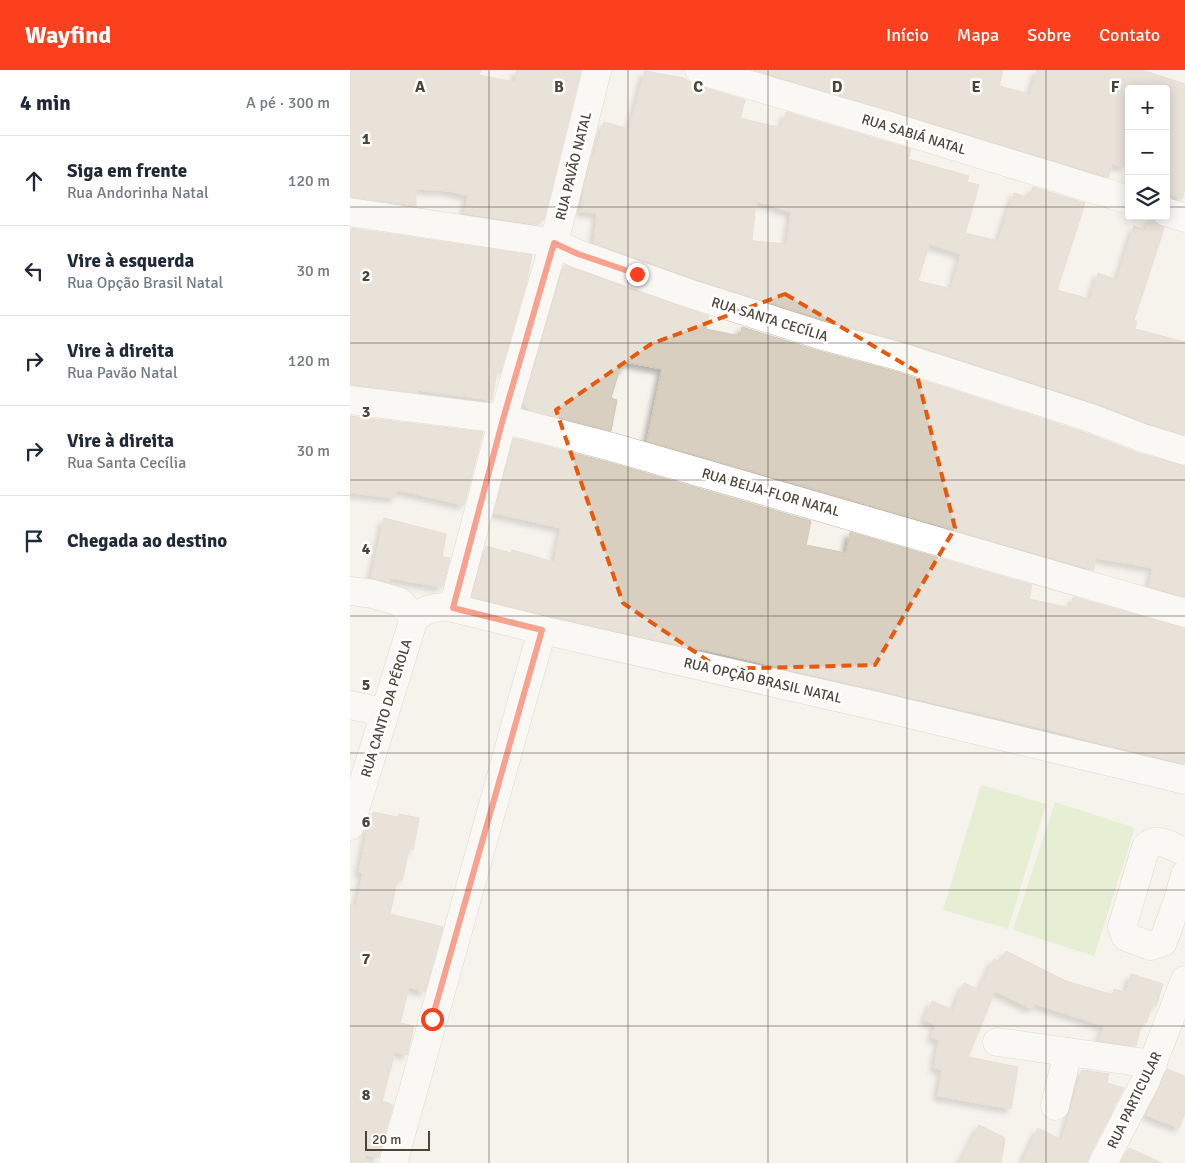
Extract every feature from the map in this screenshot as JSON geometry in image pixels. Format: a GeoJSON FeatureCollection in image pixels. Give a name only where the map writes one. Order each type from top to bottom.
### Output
{"type":"FeatureCollection","features":[{"type":"Feature","properties":{"kind":"street","name":"RUA PAVÃO NATAL"},"geometry":{"type":"LineString","coordinates":[[453,608],[503,419],[554,243],[596,70]]}},
{"type":"Feature","properties":{"kind":"street","name":"RUA SABIÁ NATAL"},"geometry":{"type":"LineString","coordinates":[[698,70],[1125,199]]}},
{"type":"Feature","properties":{"kind":"street","name":"RUA SANTA CECÍLIA"},"geometry":{"type":"LineString","coordinates":[[350,212],[554,243],[578,254],[688,293],[823,336],[907,358],[1185,451]]}},
{"type":"Feature","properties":{"kind":"street"},"geometry":{"type":"LineString","coordinates":[[1170,213],[1185,218]]}},
{"type":"Feature","properties":{"kind":"street","name":"RUA BEIJA-FLOR NATAL"},"geometry":{"type":"LineString","coordinates":[[350,400],[503,419],[649,457],[1185,613]]}},
{"type":"Feature","properties":{"kind":"street"},"geometry":{"type":"LineString","coordinates":[[350,591],[373,594],[400,602],[414,618]]}},
{"type":"Feature","properties":{"kind":"street","name":"RUA OPÇÃO BRASIL NATAL"},"geometry":{"type":"LineString","coordinates":[[414,618],[426,609],[440,606],[453,608],[1185,780]]}},
{"type":"Feature","properties":{"kind":"street","name":"RUA CANTO DA PÉROLA"},"geometry":{"type":"LineString","coordinates":[[350,826],[414,618]]}},
{"type":"Feature","properties":{"kind":"street"},"geometry":{"type":"LineString","coordinates":[[393,1163],[542,630]]}},
{"type":"Feature","properties":{"kind":"street"},"geometry":{"type":"LineString","coordinates":[[350,705],[384,712]]}},
{"type":"Feature","properties":{"kind":"street"},"geometry":{"type":"LineString","coordinates":[[1183,893],[1160,944],[1151,946],[1129,939],[1124,934],[1122,927],[1147,845],[1158,841],[1185,852]]}},
{"type":"Feature","properties":{"kind":"street","name":"RUA PARTICULAR"},"geometry":{"type":"LineString","coordinates":[[1103,1163],[1146,1080],[1185,980]]}},
{"type":"Feature","properties":{"kind":"street"},"geometry":{"type":"LineString","coordinates":[[997,1042],[1153,1064]]}},
{"type":"Feature","properties":{"kind":"street"},"geometry":{"type":"LineString","coordinates":[[1055,1106],[1068,1052]]}},
{"type":"Feature","properties":{"kind":"highlighted area"},"geometry":{"type":"Polygon","coordinates":[[[785,294],[916,371],[955,528],[875,665],[720,669],[623,603],[556,410],[651,344],[785,294]]]}},
{"type":"Feature","properties":{"kind":"green space"},"geometry":{"type":"Polygon","coordinates":[[[981,785],[1046,804],[1008,929],[943,910],[981,785]]]}},
{"type":"Feature","properties":{"kind":"green space"},"geometry":{"type":"Polygon","coordinates":[[[1055,802],[1135,828],[1094,956],[1013,930],[1055,802]]]}},
{"type":"Feature","properties":{"kind":"building"},"geometry":{"type":"Polygon","coordinates":[[[350,70],[481,70],[479,75],[515,82],[517,70],[581,70],[544,219],[534,224],[464,213],[468,196],[450,191],[416,189],[416,206],[350,197],[350,70]]]}},
{"type":"Feature","properties":{"kind":"building"},"geometry":{"type":"Polygon","coordinates":[[[754,70],[1003,70],[999,86],[1030,94],[1037,70],[1142,70],[1185,84],[1185,189],[1182,199],[1170,194],[1170,85],[1125,85],[1125,163],[1124,167],[1112,164],[1108,177],[754,70]]]}},
{"type":"Feature","properties":{"kind":"building"},"geometry":{"type":"Polygon","coordinates":[[[645,71],[683,78],[695,85],[745,100],[740,118],[781,128],[786,112],[911,149],[908,159],[969,176],[967,182],[979,185],[965,233],[998,241],[1014,193],[1029,198],[1033,187],[1085,203],[1057,290],[1090,299],[1098,273],[1117,280],[1134,226],[1145,230],[1149,220],[1153,220],[1164,228],[1134,320],[1137,321],[1135,329],[1185,342],[1185,435],[1096,403],[903,341],[827,321],[693,278],[594,243],[597,213],[581,212],[584,188],[592,156],[594,157],[604,122],[629,129],[645,71]],[[756,201],[752,241],[787,244],[791,212],[756,201]],[[929,244],[918,281],[951,289],[961,254],[929,244]]]}},
{"type":"Feature","properties":{"kind":"building"},"geometry":{"type":"Polygon","coordinates":[[[350,228],[532,255],[526,284],[500,374],[497,370],[492,400],[417,390],[417,393],[350,385],[350,228]]]}},
{"type":"Feature","properties":{"kind":"building"},"geometry":{"type":"Polygon","coordinates":[[[564,265],[709,316],[706,329],[740,336],[742,327],[819,351],[894,371],[1086,433],[1138,453],[1185,466],[1185,597],[1149,586],[1153,568],[1096,558],[1094,570],[647,441],[662,369],[625,362],[624,369],[620,368],[611,398],[617,400],[611,431],[529,410],[524,403],[564,265]]]}},
{"type":"Feature","properties":{"kind":"building"},"geometry":{"type":"Polygon","coordinates":[[[350,416],[483,432],[464,505],[397,490],[395,498],[350,493],[350,416]]]}},
{"type":"Feature","properties":{"kind":"building"},"geometry":{"type":"Polygon","coordinates":[[[514,438],[608,462],[811,521],[806,545],[846,553],[850,532],[1032,585],[1029,599],[1071,608],[1073,597],[1185,628],[1185,764],[1068,734],[472,597],[486,546],[511,553],[512,550],[554,562],[561,528],[494,513],[514,438]]]}},
{"type":"Feature","properties":{"kind":"building"},"geometry":{"type":"Polygon","coordinates":[[[384,518],[446,534],[442,557],[450,558],[443,586],[389,578],[389,582],[371,578],[384,518]]]}},
{"type":"Feature","properties":{"kind":"building"},"geometry":{"type":"Polygon","coordinates":[[[373,812],[398,817],[399,814],[419,818],[413,850],[409,849],[402,881],[397,880],[390,914],[443,927],[425,992],[409,987],[400,1023],[414,1026],[407,1055],[395,1052],[382,1101],[393,1105],[378,1158],[366,1155],[363,1163],[350,1163],[350,904],[356,906],[363,873],[359,872],[373,812]]]}},
{"type":"Feature","properties":{"kind":"building"},"geometry":{"type":"Polygon","coordinates":[[[1006,951],[1066,981],[1113,995],[1114,989],[1126,993],[1131,974],[1163,984],[1156,1006],[1152,1005],[1146,1023],[1142,1022],[1136,1046],[1099,1041],[1104,1026],[1035,1004],[1033,1008],[1030,1008],[995,991],[968,1057],[1018,1067],[1011,1109],[938,1096],[942,1069],[934,1068],[939,1040],[931,1037],[936,1025],[924,1020],[932,1001],[953,1010],[964,983],[979,990],[994,959],[1000,962],[1006,951]]]}},
{"type":"Feature","properties":{"kind":"building"},"geometry":{"type":"Polygon","coordinates":[[[1167,1069],[1185,1076],[1185,1113],[1179,1128],[1146,1115],[1167,1069]]]}},
{"type":"Feature","properties":{"kind":"building"},"geometry":{"type":"Polygon","coordinates":[[[1082,1070],[1109,1074],[1107,1083],[1124,1088],[1087,1163],[1022,1163],[1038,1128],[1062,1140],[1082,1070]]]}},
{"type":"Feature","properties":{"kind":"building"},"geometry":{"type":"Polygon","coordinates":[[[979,1125],[1005,1138],[1001,1163],[960,1163],[979,1125]]]}},
{"type":"Feature","properties":{"kind":"building"},"geometry":{"type":"Polygon","coordinates":[[[1129,1148],[1162,1163],[1121,1163],[1129,1148]]]}},
{"type":"Feature","properties":{"kind":"route"},"geometry":{"type":"LineString","coordinates":[[432,1019],[542,630],[453,608],[503,419],[554,243],[578,254],[637,274]]}}]}
